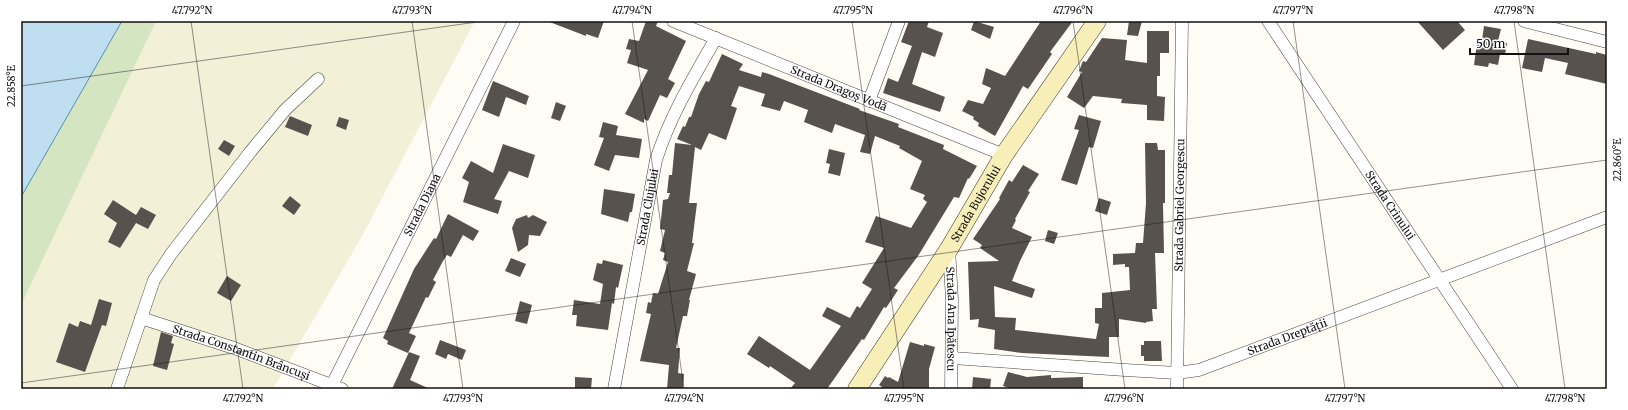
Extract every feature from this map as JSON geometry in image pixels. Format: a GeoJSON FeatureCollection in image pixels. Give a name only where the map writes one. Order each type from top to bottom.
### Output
{"type":"FeatureCollection","features":[{"type":"Feature","properties":{"kind":"street","name":"Strada Diana"},"geometry":{"type":"LineString","coordinates":[[335,387],[514,21]]}},
{"type":"Feature","properties":{"kind":"street","name":"Strada Dragoș Vodă"},"geometry":{"type":"LineString","coordinates":[[673,21],[1004,155]]}},
{"type":"Feature","properties":{"kind":"street"},"geometry":{"type":"LineString","coordinates":[[869,101],[899,21]]}},
{"type":"Feature","properties":{"kind":"street","name":"Strada Bujorului"},"geometry":{"type":"LineString","coordinates":[[857,389],[949,249],[1004,155],[1097,21]]}},
{"type":"Feature","properties":{"kind":"street","name":"Strada Gabriel Georgescu"},"geometry":{"type":"LineString","coordinates":[[1176,389],[1182,21]]}},
{"type":"Feature","properties":{"kind":"street","name":"Strada Crinului"},"geometry":{"type":"LineString","coordinates":[[1268,21],[1512,389]]}},
{"type":"Feature","properties":{"kind":"street"},"geometry":{"type":"LineString","coordinates":[[1524,21],[1607,42]]}},
{"type":"Feature","properties":{"kind":"street","name":"Strada Clujului"},"geometry":{"type":"LineString","coordinates":[[614,389],[656,160],[664,136],[681,99],[716,38]]}},
{"type":"Feature","properties":{"kind":"street"},"geometry":{"type":"LineString","coordinates":[[117,389],[154,280],[171,254],[214,197],[285,110],[318,79]]}},
{"type":"Feature","properties":{"kind":"street","name":"Strada Dreptății"},"geometry":{"type":"LineString","coordinates":[[952,358],[1177,373],[1199,370],[1441,281],[1607,217]]}},
{"type":"Feature","properties":{"kind":"street","name":"Strada Ana Ipătescu"},"geometry":{"type":"LineString","coordinates":[[949,249],[952,358],[951,389]]}},
{"type":"Feature","properties":{"kind":"street","name":"Strada Constantin Brâncuși"},"geometry":{"type":"LineString","coordinates":[[140,318],[234,348],[335,387]]}},
{"type":"Feature","properties":{"kind":"shaded area"},"geometry":{"type":"Polygon","coordinates":[[[139,21],[475,21],[361,238],[273,389],[21,389],[21,245],[139,21]]]}},
{"type":"Feature","properties":{"kind":"green space"},"geometry":{"type":"Polygon","coordinates":[[[21,21],[156,21],[21,305],[21,21]]]}},
{"type":"Feature","properties":{"kind":"water"},"geometry":{"type":"Polygon","coordinates":[[[21,21],[122,21],[21,197],[21,21]]]}},
{"type":"Feature","properties":{"kind":"building"},"geometry":{"type":"Polygon","coordinates":[[[547,21],[604,21],[598,38],[586,34],[586,36],[547,21]]]}},
{"type":"Feature","properties":{"kind":"building"},"geometry":{"type":"Polygon","coordinates":[[[646,21],[658,21],[656,26],[686,41],[668,79],[675,83],[667,98],[660,95],[648,121],[644,119],[644,123],[625,114],[648,70],[627,63],[631,50],[626,49],[629,39],[639,41],[646,21]]]}},
{"type":"Feature","properties":{"kind":"building"},"geometry":{"type":"Polygon","coordinates":[[[909,21],[929,21],[927,27],[943,33],[935,57],[922,52],[912,84],[945,97],[940,112],[883,93],[888,78],[898,82],[912,46],[901,42],[909,21]]]}},
{"type":"Feature","properties":{"kind":"building"},"geometry":{"type":"Polygon","coordinates":[[[974,21],[994,27],[990,39],[971,30],[974,21]]]}},
{"type":"Feature","properties":{"kind":"building"},"geometry":{"type":"Polygon","coordinates":[[[1041,21],[1073,21],[1050,52],[1052,54],[1028,89],[1023,86],[995,136],[978,126],[979,123],[973,119],[974,117],[962,111],[968,100],[983,104],[991,88],[982,84],[986,68],[1005,76],[1041,21]]]}},
{"type":"Feature","properties":{"kind":"building"},"geometry":{"type":"Polygon","coordinates":[[[1129,21],[1142,21],[1138,36],[1127,35],[1129,21]]]}},
{"type":"Feature","properties":{"kind":"building"},"geometry":{"type":"Polygon","coordinates":[[[1417,21],[1457,21],[1465,30],[1443,50],[1417,21]]]}},
{"type":"Feature","properties":{"kind":"building"},"geometry":{"type":"Polygon","coordinates":[[[1484,26],[1501,29],[1498,41],[1507,43],[1505,55],[1500,54],[1498,65],[1489,63],[1488,67],[1474,65],[1477,43],[1481,47],[1484,26]]]}},
{"type":"Feature","properties":{"kind":"building"},"geometry":{"type":"Polygon","coordinates":[[[1147,31],[1169,31],[1169,53],[1160,53],[1160,76],[1157,76],[1157,96],[1165,97],[1164,121],[1147,120],[1147,105],[1121,103],[1122,99],[1093,96],[1084,108],[1067,97],[1082,72],[1079,71],[1083,61],[1086,62],[1102,38],[1127,40],[1125,60],[1147,63],[1147,31]]]}},
{"type":"Feature","properties":{"kind":"building"},"geometry":{"type":"Polygon","coordinates":[[[1528,39],[1596,54],[1596,52],[1607,55],[1607,84],[1565,74],[1568,63],[1545,58],[1542,72],[1522,68],[1528,39]]]}},
{"type":"Feature","properties":{"kind":"building"},"geometry":{"type":"Polygon","coordinates":[[[722,54],[743,64],[739,70],[761,77],[762,72],[769,74],[860,109],[859,110],[899,124],[898,127],[944,145],[943,149],[977,166],[969,179],[968,178],[959,198],[954,197],[918,256],[894,288],[898,290],[886,308],[884,307],[864,340],[862,339],[827,389],[790,389],[795,383],[770,366],[769,368],[747,354],[759,336],[810,370],[841,326],[822,316],[827,307],[850,318],[857,306],[860,308],[872,289],[862,283],[884,248],[865,242],[876,216],[911,228],[927,202],[923,199],[925,195],[910,189],[922,161],[899,148],[900,146],[875,136],[870,154],[860,152],[865,135],[835,124],[832,133],[804,122],[808,110],[784,101],[780,111],[761,106],[765,94],[739,86],[731,106],[737,108],[726,140],[709,133],[701,150],[695,147],[689,203],[697,203],[692,243],[694,243],[687,271],[696,274],[689,300],[687,316],[683,316],[676,348],[680,348],[678,373],[684,374],[683,389],[667,389],[669,365],[640,361],[651,314],[646,313],[648,302],[651,303],[653,293],[658,294],[668,262],[663,260],[665,253],[660,251],[665,230],[660,229],[663,200],[668,199],[670,193],[667,193],[669,175],[672,175],[675,143],[692,145],[677,139],[683,126],[685,127],[689,117],[691,117],[699,94],[706,81],[709,82],[722,54]]]}},
{"type":"Feature","properties":{"kind":"building"},"geometry":{"type":"Polygon","coordinates":[[[493,81],[529,96],[526,105],[506,97],[499,117],[482,110],[493,81]]]}},
{"type":"Feature","properties":{"kind":"building"},"geometry":{"type":"Polygon","coordinates":[[[556,102],[566,106],[560,121],[551,118],[556,102]]]}},
{"type":"Feature","properties":{"kind":"building"},"geometry":{"type":"Polygon","coordinates":[[[1079,115],[1101,121],[1093,148],[1089,147],[1077,185],[1061,180],[1079,130],[1074,129],[1079,115]]]}},
{"type":"Feature","properties":{"kind":"building"},"geometry":{"type":"Polygon","coordinates":[[[290,116],[312,125],[308,136],[285,127],[290,116]]]}},
{"type":"Feature","properties":{"kind":"building"},"geometry":{"type":"Polygon","coordinates":[[[339,117],[349,120],[346,130],[336,126],[339,117]]]}},
{"type":"Feature","properties":{"kind":"building"},"geometry":{"type":"Polygon","coordinates":[[[603,122],[618,126],[616,135],[642,139],[639,158],[615,155],[609,171],[594,165],[604,138],[599,137],[603,122]]]}},
{"type":"Feature","properties":{"kind":"building"},"geometry":{"type":"Polygon","coordinates":[[[224,140],[235,146],[229,156],[218,149],[224,140]]]}},
{"type":"Feature","properties":{"kind":"building"},"geometry":{"type":"Polygon","coordinates":[[[1145,143],[1157,143],[1158,150],[1165,150],[1165,203],[1163,203],[1164,253],[1155,253],[1157,309],[1152,309],[1153,321],[1146,323],[1119,319],[1119,337],[1109,337],[1109,357],[1022,353],[994,349],[995,330],[978,327],[979,319],[970,320],[968,262],[999,261],[980,248],[982,245],[973,239],[1000,199],[999,198],[1009,180],[1012,182],[1023,165],[1039,174],[1028,191],[1030,192],[1015,219],[1016,220],[1012,228],[1032,237],[1012,281],[1035,289],[1032,298],[994,286],[995,317],[1016,318],[1015,330],[1096,339],[1099,324],[1095,323],[1095,308],[1102,308],[1102,293],[1130,290],[1129,267],[1125,267],[1125,264],[1113,265],[1113,254],[1135,253],[1136,243],[1143,243],[1146,203],[1145,143]]]}},
{"type":"Feature","properties":{"kind":"building"},"geometry":{"type":"Polygon","coordinates":[[[503,144],[535,155],[528,178],[509,171],[494,199],[502,201],[498,214],[463,202],[469,182],[462,178],[471,161],[493,173],[503,144]]]}},
{"type":"Feature","properties":{"kind":"building"},"geometry":{"type":"Polygon","coordinates":[[[829,149],[845,153],[840,176],[828,173],[830,164],[826,163],[829,149]]]}},
{"type":"Feature","properties":{"kind":"building"},"geometry":{"type":"Polygon","coordinates":[[[604,189],[635,194],[632,212],[630,212],[628,222],[601,214],[604,189]]]}},
{"type":"Feature","properties":{"kind":"building"},"geometry":{"type":"Polygon","coordinates":[[[290,196],[301,205],[294,215],[282,206],[290,196]]]}},
{"type":"Feature","properties":{"kind":"building"},"geometry":{"type":"Polygon","coordinates":[[[1099,198],[1111,202],[1107,215],[1095,211],[1099,198]]]}},
{"type":"Feature","properties":{"kind":"building"},"geometry":{"type":"Polygon","coordinates":[[[113,200],[136,215],[141,207],[156,215],[148,229],[136,223],[120,248],[108,242],[117,223],[104,214],[113,200]]]}},
{"type":"Feature","properties":{"kind":"building"},"geometry":{"type":"Polygon","coordinates":[[[448,214],[479,231],[473,241],[463,235],[451,257],[447,255],[443,261],[433,280],[436,282],[428,298],[426,297],[409,333],[416,336],[408,353],[387,344],[388,341],[383,338],[414,269],[434,238],[436,239],[448,214]]]}},
{"type":"Feature","properties":{"kind":"building"},"geometry":{"type":"Polygon","coordinates":[[[527,215],[528,218],[533,215],[547,222],[540,236],[529,235],[528,245],[518,252],[512,228],[516,219],[527,215]]]}},
{"type":"Feature","properties":{"kind":"building"},"geometry":{"type":"Polygon","coordinates":[[[1048,230],[1058,233],[1054,244],[1045,241],[1048,230]]]}},
{"type":"Feature","properties":{"kind":"building"},"geometry":{"type":"Polygon","coordinates":[[[511,258],[526,264],[520,277],[505,271],[511,258]]]}},
{"type":"Feature","properties":{"kind":"building"},"geometry":{"type":"Polygon","coordinates":[[[603,260],[623,265],[618,288],[616,287],[614,304],[612,303],[608,330],[576,326],[577,315],[572,315],[574,300],[600,304],[603,284],[593,280],[597,263],[602,264],[603,260]]]}},
{"type":"Feature","properties":{"kind":"building"},"geometry":{"type":"Polygon","coordinates":[[[227,276],[241,285],[231,301],[217,293],[227,276]]]}},
{"type":"Feature","properties":{"kind":"building"},"geometry":{"type":"Polygon","coordinates":[[[99,299],[112,303],[106,326],[102,325],[85,372],[56,362],[69,323],[78,327],[80,321],[91,325],[99,299]]]}},
{"type":"Feature","properties":{"kind":"building"},"geometry":{"type":"Polygon","coordinates":[[[520,301],[532,305],[527,324],[515,321],[520,301]]]}},
{"type":"Feature","properties":{"kind":"building"},"geometry":{"type":"Polygon","coordinates":[[[161,332],[173,336],[171,343],[174,344],[167,370],[153,366],[161,332]]]}},
{"type":"Feature","properties":{"kind":"building"},"geometry":{"type":"Polygon","coordinates":[[[440,340],[466,350],[462,360],[448,354],[446,359],[435,354],[440,340]]]}},
{"type":"Feature","properties":{"kind":"building"},"geometry":{"type":"Polygon","coordinates":[[[1144,341],[1161,341],[1162,361],[1144,361],[1144,356],[1141,356],[1141,345],[1144,345],[1144,341]]]}},
{"type":"Feature","properties":{"kind":"building"},"geometry":{"type":"Polygon","coordinates":[[[910,342],[935,347],[929,369],[929,389],[881,389],[882,387],[879,385],[885,376],[898,382],[910,342]]]}},
{"type":"Feature","properties":{"kind":"building"},"geometry":{"type":"Polygon","coordinates":[[[409,352],[420,356],[410,380],[430,389],[392,389],[409,352]]]}},
{"type":"Feature","properties":{"kind":"building"},"geometry":{"type":"Polygon","coordinates":[[[1008,372],[1027,377],[1051,375],[1051,378],[1083,377],[1083,389],[1013,389],[1003,386],[1008,372]]]}},
{"type":"Feature","properties":{"kind":"building"},"geometry":{"type":"Polygon","coordinates":[[[575,377],[592,378],[591,389],[575,389],[575,377]]]}},
{"type":"Feature","properties":{"kind":"building"},"geometry":{"type":"Polygon","coordinates":[[[973,377],[991,379],[990,389],[972,389],[973,377]]]}}]}
